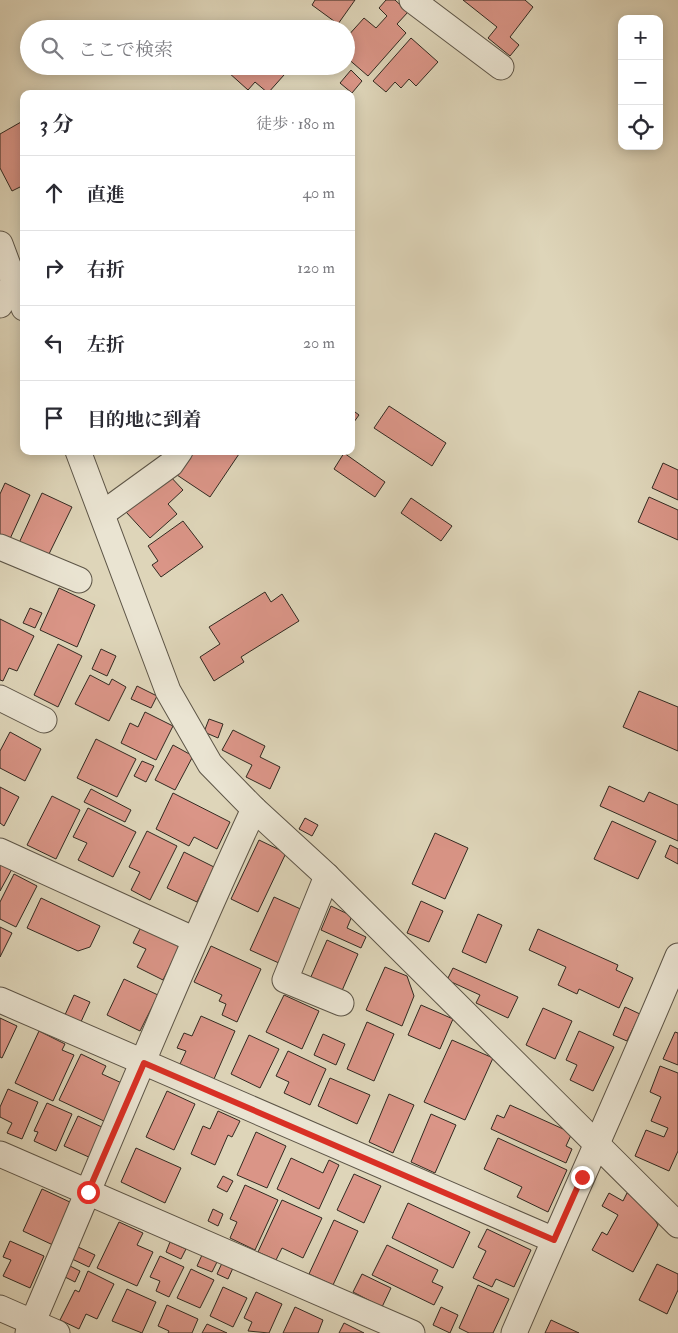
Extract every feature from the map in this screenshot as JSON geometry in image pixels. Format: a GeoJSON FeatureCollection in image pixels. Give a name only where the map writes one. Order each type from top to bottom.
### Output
{"type":"FeatureCollection","features":[{"type":"Feature","properties":{"kind":"street"},"geometry":{"type":"LineString","coordinates":[[412,0],[501,67]]}},
{"type":"Feature","properties":{"kind":"street"},"geometry":{"type":"LineString","coordinates":[[0,244],[20,298]]}},
{"type":"Feature","properties":{"kind":"street"},"geometry":{"type":"LineString","coordinates":[[0,305],[14,282]]}},
{"type":"Feature","properties":{"kind":"street"},"geometry":{"type":"LineString","coordinates":[[80,455],[168,691],[210,764],[254,809],[327,876],[678,1225]]}},
{"type":"Feature","properties":{"kind":"street"},"geometry":{"type":"LineString","coordinates":[[102,514],[171,464],[177,455]]}},
{"type":"Feature","properties":{"kind":"street"},"geometry":{"type":"LineString","coordinates":[[0,547],[79,580]]}},
{"type":"Feature","properties":{"kind":"street"},"geometry":{"type":"LineString","coordinates":[[0,698],[44,720]]}},
{"type":"Feature","properties":{"kind":"street"},"geometry":{"type":"LineString","coordinates":[[30,1328],[144,1063],[193,939],[254,809]]}},
{"type":"Feature","properties":{"kind":"street"},"geometry":{"type":"LineString","coordinates":[[0,851],[193,939]]}},
{"type":"Feature","properties":{"kind":"street"},"geometry":{"type":"LineString","coordinates":[[327,876],[285,980],[341,1003]]}},
{"type":"Feature","properties":{"kind":"street"},"geometry":{"type":"LineString","coordinates":[[514,1333],[598,1145],[678,956]]}},
{"type":"Feature","properties":{"kind":"street"},"geometry":{"type":"LineString","coordinates":[[0,1000],[554,1240]]}},
{"type":"Feature","properties":{"kind":"street"},"geometry":{"type":"LineString","coordinates":[[0,1154],[412,1333]]}},
{"type":"Feature","properties":{"kind":"street"},"geometry":{"type":"LineString","coordinates":[[0,1308],[30,1328],[57,1333]]}},
{"type":"Feature","properties":{"kind":"building"},"geometry":{"type":"Polygon","coordinates":[[[315,0],[355,0],[341,20],[333,20],[312,5],[315,0]]]}},
{"type":"Feature","properties":{"kind":"building"},"geometry":{"type":"Polygon","coordinates":[[[386,0],[395,0],[408,12],[397,24],[406,33],[368,76],[355,65],[355,28],[364,18],[376,28],[387,16],[379,8],[386,0]]]}},
{"type":"Feature","properties":{"kind":"building"},"geometry":{"type":"Polygon","coordinates":[[[463,0],[525,0],[533,7],[510,37],[519,45],[510,56],[488,38],[497,27],[463,0]]]}},
{"type":"Feature","properties":{"kind":"building"},"geometry":{"type":"Polygon","coordinates":[[[411,38],[438,62],[416,86],[409,79],[401,88],[395,82],[386,92],[373,81],[411,38]]]}},
{"type":"Feature","properties":{"kind":"building"},"geometry":{"type":"Polygon","coordinates":[[[355,74],[362,81],[354,90],[348,90],[340,83],[347,75],[355,74]]]}},
{"type":"Feature","properties":{"kind":"building"},"geometry":{"type":"Polygon","coordinates":[[[231,75],[284,75],[271,90],[264,90],[255,82],[248,90],[231,75]]]}},
{"type":"Feature","properties":{"kind":"building"},"geometry":{"type":"Polygon","coordinates":[[[20,123],[20,187],[12,191],[0,168],[0,134],[20,123]]]}},
{"type":"Feature","properties":{"kind":"building"},"geometry":{"type":"Polygon","coordinates":[[[389,406],[446,443],[432,466],[374,428],[389,406]]]}},
{"type":"Feature","properties":{"kind":"building"},"geometry":{"type":"Polygon","coordinates":[[[355,412],[359,415],[355,420],[355,412]]]}},
{"type":"Feature","properties":{"kind":"building"},"geometry":{"type":"Polygon","coordinates":[[[190,455],[238,455],[210,497],[177,475],[190,455]]]}},
{"type":"Feature","properties":{"kind":"building"},"geometry":{"type":"Polygon","coordinates":[[[343,455],[347,455],[385,482],[375,497],[334,469],[343,455]]]}},
{"type":"Feature","properties":{"kind":"building"},"geometry":{"type":"Polygon","coordinates":[[[663,463],[678,470],[678,500],[652,488],[663,463]]]}},
{"type":"Feature","properties":{"kind":"building"},"geometry":{"type":"Polygon","coordinates":[[[168,474],[183,490],[168,504],[177,514],[150,538],[126,512],[168,474]]]}},
{"type":"Feature","properties":{"kind":"building"},"geometry":{"type":"Polygon","coordinates":[[[5,483],[30,495],[9,541],[0,537],[0,494],[5,483]]]}},
{"type":"Feature","properties":{"kind":"building"},"geometry":{"type":"Polygon","coordinates":[[[42,493],[72,507],[48,556],[19,543],[42,493]]]}},
{"type":"Feature","properties":{"kind":"building"},"geometry":{"type":"Polygon","coordinates":[[[649,497],[678,510],[678,540],[638,522],[649,497]]]}},
{"type":"Feature","properties":{"kind":"building"},"geometry":{"type":"Polygon","coordinates":[[[411,498],[452,526],[441,541],[401,513],[411,498]]]}},
{"type":"Feature","properties":{"kind":"building"},"geometry":{"type":"Polygon","coordinates":[[[183,521],[203,547],[161,577],[152,565],[158,561],[148,546],[183,521]]]}},
{"type":"Feature","properties":{"kind":"building"},"geometry":{"type":"Polygon","coordinates":[[[59,588],[95,605],[77,647],[40,630],[59,588]]]}},
{"type":"Feature","properties":{"kind":"building"},"geometry":{"type":"Polygon","coordinates":[[[265,592],[271,602],[282,594],[299,621],[241,657],[244,662],[214,681],[200,657],[220,644],[209,627],[265,592]]]}},
{"type":"Feature","properties":{"kind":"building"},"geometry":{"type":"Polygon","coordinates":[[[30,608],[42,613],[35,628],[23,623],[30,608]]]}},
{"type":"Feature","properties":{"kind":"building"},"geometry":{"type":"Polygon","coordinates":[[[0,619],[34,636],[17,671],[9,668],[3,681],[0,680],[0,619]]]}},
{"type":"Feature","properties":{"kind":"building"},"geometry":{"type":"Polygon","coordinates":[[[58,644],[82,656],[58,707],[34,695],[58,644]]]}},
{"type":"Feature","properties":{"kind":"building"},"geometry":{"type":"Polygon","coordinates":[[[101,649],[116,656],[107,676],[92,669],[101,649]]]}},
{"type":"Feature","properties":{"kind":"building"},"geometry":{"type":"Polygon","coordinates":[[[90,675],[109,685],[112,679],[126,687],[109,721],[75,704],[90,675]]]}},
{"type":"Feature","properties":{"kind":"building"},"geometry":{"type":"Polygon","coordinates":[[[137,686],[157,696],[151,708],[131,699],[137,686]]]}},
{"type":"Feature","properties":{"kind":"building"},"geometry":{"type":"Polygon","coordinates":[[[639,691],[678,707],[678,751],[623,727],[639,691]]]}},
{"type":"Feature","properties":{"kind":"building"},"geometry":{"type":"Polygon","coordinates":[[[145,712],[173,726],[156,760],[121,743],[130,723],[138,727],[145,712]]]}},
{"type":"Feature","properties":{"kind":"building"},"geometry":{"type":"Polygon","coordinates":[[[209,719],[223,724],[218,738],[204,732],[209,719]]]}},
{"type":"Feature","properties":{"kind":"building"},"geometry":{"type":"Polygon","coordinates":[[[233,730],[265,746],[260,757],[280,767],[270,789],[246,777],[252,765],[222,750],[233,730]]]}},
{"type":"Feature","properties":{"kind":"building"},"geometry":{"type":"Polygon","coordinates":[[[10,732],[41,749],[25,781],[0,768],[0,751],[10,732]]]}},
{"type":"Feature","properties":{"kind":"building"},"geometry":{"type":"Polygon","coordinates":[[[96,739],[136,759],[117,797],[77,778],[96,739]]]}},
{"type":"Feature","properties":{"kind":"building"},"geometry":{"type":"Polygon","coordinates":[[[173,745],[193,756],[175,790],[155,780],[173,745]]]}},
{"type":"Feature","properties":{"kind":"building"},"geometry":{"type":"Polygon","coordinates":[[[142,761],[154,766],[146,782],[134,776],[142,761]]]}},
{"type":"Feature","properties":{"kind":"building"},"geometry":{"type":"Polygon","coordinates":[[[609,786],[644,802],[649,792],[678,805],[678,841],[600,806],[609,786]]]}},
{"type":"Feature","properties":{"kind":"building"},"geometry":{"type":"Polygon","coordinates":[[[0,787],[19,797],[4,826],[0,823],[0,787]]]}},
{"type":"Feature","properties":{"kind":"building"},"geometry":{"type":"Polygon","coordinates":[[[91,789],[131,810],[125,822],[84,802],[91,789]]]}},
{"type":"Feature","properties":{"kind":"building"},"geometry":{"type":"Polygon","coordinates":[[[173,793],[230,822],[217,849],[194,837],[189,846],[156,829],[173,793]]]}},
{"type":"Feature","properties":{"kind":"building"},"geometry":{"type":"Polygon","coordinates":[[[52,796],[80,810],[56,859],[27,845],[52,796]]]}},
{"type":"Feature","properties":{"kind":"building"},"geometry":{"type":"Polygon","coordinates":[[[88,808],[136,832],[113,877],[78,860],[87,843],[73,837],[88,808]]]}},
{"type":"Feature","properties":{"kind":"building"},"geometry":{"type":"Polygon","coordinates":[[[305,818],[318,825],[312,836],[299,829],[305,818]]]}},
{"type":"Feature","properties":{"kind":"building"},"geometry":{"type":"Polygon","coordinates":[[[612,821],[656,841],[638,879],[594,859],[612,821]]]}},
{"type":"Feature","properties":{"kind":"building"},"geometry":{"type":"Polygon","coordinates":[[[147,831],[177,846],[150,900],[131,890],[140,872],[129,867],[147,831]]]}},
{"type":"Feature","properties":{"kind":"building"},"geometry":{"type":"Polygon","coordinates":[[[435,833],[468,848],[445,899],[412,884],[435,833]]]}},
{"type":"Feature","properties":{"kind":"building"},"geometry":{"type":"Polygon","coordinates":[[[259,840],[286,853],[258,912],[231,899],[259,840]]]}},
{"type":"Feature","properties":{"kind":"building"},"geometry":{"type":"Polygon","coordinates":[[[670,845],[678,849],[678,864],[665,857],[670,845]]]}},
{"type":"Feature","properties":{"kind":"building"},"geometry":{"type":"Polygon","coordinates":[[[184,852],[214,867],[197,902],[167,888],[184,852]]]}},
{"type":"Feature","properties":{"kind":"building"},"geometry":{"type":"Polygon","coordinates":[[[0,863],[12,869],[0,891],[0,863]]]}},
{"type":"Feature","properties":{"kind":"building"},"geometry":{"type":"Polygon","coordinates":[[[14,874],[37,886],[16,927],[0,919],[0,902],[14,874]]]}},
{"type":"Feature","properties":{"kind":"building"},"geometry":{"type":"Polygon","coordinates":[[[274,897],[305,911],[281,964],[250,950],[274,897]]]}},
{"type":"Feature","properties":{"kind":"building"},"geometry":{"type":"Polygon","coordinates":[[[41,898],[100,926],[90,947],[78,951],[27,928],[41,898]]]}},
{"type":"Feature","properties":{"kind":"building"},"geometry":{"type":"Polygon","coordinates":[[[421,901],[443,911],[429,942],[407,933],[421,901]]]}},
{"type":"Feature","properties":{"kind":"building"},"geometry":{"type":"Polygon","coordinates":[[[331,906],[352,916],[347,928],[366,937],[361,948],[321,930],[331,906]]]}},
{"type":"Feature","properties":{"kind":"building"},"geometry":{"type":"Polygon","coordinates":[[[478,914],[502,925],[486,963],[462,952],[478,914]]]}},
{"type":"Feature","properties":{"kind":"building"},"geometry":{"type":"Polygon","coordinates":[[[142,925],[181,944],[163,980],[137,967],[146,949],[133,943],[142,925]]]}},
{"type":"Feature","properties":{"kind":"building"},"geometry":{"type":"Polygon","coordinates":[[[0,927],[12,933],[0,957],[0,927]]]}},
{"type":"Feature","properties":{"kind":"building"},"geometry":{"type":"Polygon","coordinates":[[[538,929],[618,965],[616,970],[633,978],[619,1008],[579,989],[577,994],[558,985],[566,967],[529,950],[538,929]]]}},
{"type":"Feature","properties":{"kind":"building"},"geometry":{"type":"Polygon","coordinates":[[[327,940],[358,954],[341,993],[310,979],[327,940]]]}},
{"type":"Feature","properties":{"kind":"building"},"geometry":{"type":"Polygon","coordinates":[[[211,946],[261,969],[237,1022],[222,1015],[226,1004],[219,1001],[222,995],[194,982],[211,946]]]}},
{"type":"Feature","properties":{"kind":"building"},"geometry":{"type":"Polygon","coordinates":[[[385,967],[407,976],[414,996],[402,1026],[366,1010],[385,967]]]}},
{"type":"Feature","properties":{"kind":"building"},"geometry":{"type":"Polygon","coordinates":[[[453,968],[518,997],[508,1018],[476,1003],[480,995],[447,980],[453,968]]]}},
{"type":"Feature","properties":{"kind":"building"},"geometry":{"type":"Polygon","coordinates":[[[124,979],[158,995],[140,1031],[107,1015],[124,979]]]}},
{"type":"Feature","properties":{"kind":"building"},"geometry":{"type":"Polygon","coordinates":[[[74,995],[90,1002],[80,1024],[64,1017],[74,995]]]}},
{"type":"Feature","properties":{"kind":"building"},"geometry":{"type":"Polygon","coordinates":[[[284,995],[319,1011],[302,1049],[266,1032],[284,995]]]}},
{"type":"Feature","properties":{"kind":"building"},"geometry":{"type":"Polygon","coordinates":[[[421,1005],[453,1019],[440,1049],[408,1035],[421,1005]]]}},
{"type":"Feature","properties":{"kind":"building"},"geometry":{"type":"Polygon","coordinates":[[[625,1007],[640,1014],[627,1041],[613,1035],[625,1007]]]}},
{"type":"Feature","properties":{"kind":"building"},"geometry":{"type":"Polygon","coordinates":[[[543,1008],[572,1021],[555,1059],[526,1045],[543,1008]]]}},
{"type":"Feature","properties":{"kind":"building"},"geometry":{"type":"Polygon","coordinates":[[[201,1016],[235,1031],[214,1079],[180,1064],[186,1051],[177,1048],[184,1033],[192,1036],[201,1016]]]}},
{"type":"Feature","properties":{"kind":"building"},"geometry":{"type":"Polygon","coordinates":[[[0,1018],[17,1026],[2,1058],[0,1057],[0,1018]]]}},
{"type":"Feature","properties":{"kind":"building"},"geometry":{"type":"Polygon","coordinates":[[[367,1022],[394,1034],[374,1081],[347,1069],[367,1022]]]}},
{"type":"Feature","properties":{"kind":"building"},"geometry":{"type":"Polygon","coordinates":[[[39,1031],[65,1044],[62,1050],[74,1055],[53,1101],[15,1083],[39,1031]]]}},
{"type":"Feature","properties":{"kind":"building"},"geometry":{"type":"Polygon","coordinates":[[[579,1031],[614,1047],[593,1091],[570,1080],[577,1065],[566,1060],[579,1031]]]}},
{"type":"Feature","properties":{"kind":"building"},"geometry":{"type":"Polygon","coordinates":[[[675,1032],[678,1033],[678,1065],[663,1059],[675,1032]]]}},
{"type":"Feature","properties":{"kind":"building"},"geometry":{"type":"Polygon","coordinates":[[[323,1034],[345,1044],[336,1065],[314,1055],[323,1034]]]}},
{"type":"Feature","properties":{"kind":"building"},"geometry":{"type":"Polygon","coordinates":[[[249,1035],[279,1049],[260,1088],[231,1074],[249,1035]]]}},
{"type":"Feature","properties":{"kind":"building"},"geometry":{"type":"Polygon","coordinates":[[[452,1040],[493,1058],[465,1120],[424,1102],[452,1040]]]}},
{"type":"Feature","properties":{"kind":"building"},"geometry":{"type":"Polygon","coordinates":[[[288,1051],[326,1069],[310,1105],[284,1093],[289,1082],[276,1076],[288,1051]]]}},
{"type":"Feature","properties":{"kind":"building"},"geometry":{"type":"Polygon","coordinates":[[[81,1054],[106,1066],[102,1074],[124,1084],[106,1122],[59,1100],[81,1054]]]}},
{"type":"Feature","properties":{"kind":"building"},"geometry":{"type":"Polygon","coordinates":[[[660,1066],[678,1073],[678,1151],[669,1171],[635,1156],[646,1130],[664,1137],[668,1128],[651,1121],[661,1097],[650,1092],[660,1066]]]}},
{"type":"Feature","properties":{"kind":"building"},"geometry":{"type":"Polygon","coordinates":[[[330,1078],[370,1095],[357,1124],[318,1106],[330,1078]]]}},
{"type":"Feature","properties":{"kind":"building"},"geometry":{"type":"Polygon","coordinates":[[[8,1089],[38,1102],[22,1139],[7,1133],[12,1123],[0,1117],[0,1107],[8,1089]]]}},
{"type":"Feature","properties":{"kind":"building"},"geometry":{"type":"Polygon","coordinates":[[[167,1091],[195,1104],[174,1150],[146,1137],[167,1091]]]}},
{"type":"Feature","properties":{"kind":"building"},"geometry":{"type":"Polygon","coordinates":[[[389,1094],[414,1105],[393,1153],[369,1142],[389,1094]]]}},
{"type":"Feature","properties":{"kind":"building"},"geometry":{"type":"Polygon","coordinates":[[[47,1103],[72,1114],[56,1151],[34,1141],[38,1132],[34,1131],[47,1103]]]}},
{"type":"Feature","properties":{"kind":"building"},"geometry":{"type":"Polygon","coordinates":[[[510,1105],[572,1133],[566,1146],[572,1149],[566,1163],[491,1129],[497,1115],[504,1118],[510,1105]]]}},
{"type":"Feature","properties":{"kind":"building"},"geometry":{"type":"Polygon","coordinates":[[[218,1111],[240,1121],[232,1137],[228,1135],[215,1165],[191,1154],[203,1126],[210,1129],[218,1111]]]}},
{"type":"Feature","properties":{"kind":"building"},"geometry":{"type":"Polygon","coordinates":[[[431,1114],[456,1125],[435,1173],[411,1162],[431,1114]]]}},
{"type":"Feature","properties":{"kind":"building"},"geometry":{"type":"Polygon","coordinates":[[[78,1116],[104,1128],[91,1158],[64,1146],[78,1116]]]}},
{"type":"Feature","properties":{"kind":"building"},"geometry":{"type":"Polygon","coordinates":[[[256,1132],[286,1146],[267,1188],[237,1175],[256,1132]]]}},
{"type":"Feature","properties":{"kind":"building"},"geometry":{"type":"Polygon","coordinates":[[[498,1138],[567,1170],[548,1212],[517,1197],[522,1187],[484,1169],[498,1138]]]}},
{"type":"Feature","properties":{"kind":"building"},"geometry":{"type":"Polygon","coordinates":[[[136,1148],[181,1168],[165,1203],[121,1182],[136,1148]]]}},
{"type":"Feature","properties":{"kind":"building"},"geometry":{"type":"Polygon","coordinates":[[[291,1158],[323,1173],[329,1160],[339,1165],[319,1209],[277,1189],[291,1158]]]}},
{"type":"Feature","properties":{"kind":"building"},"geometry":{"type":"Polygon","coordinates":[[[354,1174],[381,1186],[364,1223],[337,1210],[354,1174]]]}},
{"type":"Feature","properties":{"kind":"building"},"geometry":{"type":"Polygon","coordinates":[[[223,1176],[233,1181],[227,1192],[217,1187],[223,1176]]]}},
{"type":"Feature","properties":{"kind":"building"},"geometry":{"type":"Polygon","coordinates":[[[245,1185],[278,1200],[255,1250],[230,1238],[237,1222],[230,1219],[245,1185]]]}},
{"type":"Feature","properties":{"kind":"building"},"geometry":{"type":"Polygon","coordinates":[[[42,1189],[72,1203],[53,1245],[23,1231],[42,1189]]]}},
{"type":"Feature","properties":{"kind":"building"},"geometry":{"type":"Polygon","coordinates":[[[609,1193],[623,1201],[627,1193],[644,1202],[658,1225],[633,1272],[592,1250],[602,1232],[607,1235],[618,1215],[602,1206],[609,1193]]]}},
{"type":"Feature","properties":{"kind":"building"},"geometry":{"type":"Polygon","coordinates":[[[282,1200],[322,1218],[303,1258],[282,1248],[276,1260],[258,1252],[282,1200]]]}},
{"type":"Feature","properties":{"kind":"building"},"geometry":{"type":"Polygon","coordinates":[[[408,1203],[470,1232],[453,1268],[392,1238],[408,1203]]]}},
{"type":"Feature","properties":{"kind":"building"},"geometry":{"type":"Polygon","coordinates":[[[213,1209],[223,1214],[218,1226],[208,1221],[213,1209]]]}},
{"type":"Feature","properties":{"kind":"building"},"geometry":{"type":"Polygon","coordinates":[[[334,1220],[358,1231],[333,1285],[309,1274],[334,1220]]]}},
{"type":"Feature","properties":{"kind":"building"},"geometry":{"type":"Polygon","coordinates":[[[119,1222],[143,1233],[137,1245],[153,1252],[137,1286],[97,1268],[119,1222]]]}},
{"type":"Feature","properties":{"kind":"building"},"geometry":{"type":"Polygon","coordinates":[[[487,1229],[531,1250],[514,1287],[496,1279],[492,1287],[473,1278],[486,1251],[478,1247],[487,1229]]]}},
{"type":"Feature","properties":{"kind":"building"},"geometry":{"type":"Polygon","coordinates":[[[10,1241],[44,1256],[30,1288],[3,1276],[11,1260],[3,1257],[10,1241]]]}},
{"type":"Feature","properties":{"kind":"building"},"geometry":{"type":"Polygon","coordinates":[[[170,1242],[186,1249],[181,1259],[166,1252],[170,1242]]]}},
{"type":"Feature","properties":{"kind":"building"},"geometry":{"type":"Polygon","coordinates":[[[387,1245],[438,1270],[432,1282],[443,1287],[434,1305],[372,1275],[387,1245]]]}},
{"type":"Feature","properties":{"kind":"building"},"geometry":{"type":"Polygon","coordinates":[[[78,1247],[95,1255],[89,1267],[72,1259],[78,1247]]]}},
{"type":"Feature","properties":{"kind":"building"},"geometry":{"type":"Polygon","coordinates":[[[202,1255],[217,1262],[212,1272],[197,1266],[202,1255]]]}},
{"type":"Feature","properties":{"kind":"building"},"geometry":{"type":"Polygon","coordinates":[[[160,1256],[184,1267],[169,1297],[156,1291],[160,1281],[150,1277],[160,1256]]]}},
{"type":"Feature","properties":{"kind":"building"},"geometry":{"type":"Polygon","coordinates":[[[222,1263],[233,1268],[228,1279],[217,1274],[222,1263]]]}},
{"type":"Feature","properties":{"kind":"building"},"geometry":{"type":"Polygon","coordinates":[[[657,1264],[678,1274],[678,1290],[667,1314],[639,1300],[657,1264]]]}},
{"type":"Feature","properties":{"kind":"building"},"geometry":{"type":"Polygon","coordinates":[[[70,1266],[80,1271],[75,1282],[65,1277],[70,1266]]]}},
{"type":"Feature","properties":{"kind":"building"},"geometry":{"type":"Polygon","coordinates":[[[191,1269],[214,1280],[200,1308],[177,1298],[191,1269]]]}},
{"type":"Feature","properties":{"kind":"building"},"geometry":{"type":"Polygon","coordinates":[[[88,1271],[114,1284],[97,1319],[86,1314],[79,1329],[60,1320],[75,1290],[79,1292],[88,1271]]]}},
{"type":"Feature","properties":{"kind":"building"},"geometry":{"type":"Polygon","coordinates":[[[362,1274],[391,1288],[382,1307],[353,1292],[362,1274]]]}},
{"type":"Feature","properties":{"kind":"building"},"geometry":{"type":"Polygon","coordinates":[[[478,1285],[509,1299],[493,1333],[469,1333],[459,1328],[478,1285]]]}},
{"type":"Feature","properties":{"kind":"building"},"geometry":{"type":"Polygon","coordinates":[[[223,1287],[247,1298],[233,1327],[210,1316],[223,1287]]]}},
{"type":"Feature","properties":{"kind":"building"},"geometry":{"type":"Polygon","coordinates":[[[127,1289],[156,1302],[142,1333],[112,1321],[127,1289]]]}},
{"type":"Feature","properties":{"kind":"building"},"geometry":{"type":"Polygon","coordinates":[[[256,1292],[282,1304],[269,1333],[248,1331],[252,1322],[244,1318],[256,1292]]]}},
{"type":"Feature","properties":{"kind":"building"},"geometry":{"type":"Polygon","coordinates":[[[167,1305],[198,1319],[192,1333],[168,1333],[169,1331],[158,1326],[167,1305]]]}},
{"type":"Feature","properties":{"kind":"building"},"geometry":{"type":"Polygon","coordinates":[[[295,1307],[323,1320],[318,1333],[283,1333],[295,1307]]]}},
{"type":"Feature","properties":{"kind":"building"},"geometry":{"type":"Polygon","coordinates":[[[441,1307],[458,1315],[450,1333],[433,1325],[441,1307]]]}},
{"type":"Feature","properties":{"kind":"building"},"geometry":{"type":"Polygon","coordinates":[[[551,1320],[579,1333],[545,1333],[551,1320]]]}},
{"type":"Feature","properties":{"kind":"building"},"geometry":{"type":"Polygon","coordinates":[[[344,1323],[364,1333],[339,1333],[344,1323]]]}},
{"type":"Feature","properties":{"kind":"building"},"geometry":{"type":"Polygon","coordinates":[[[207,1324],[227,1333],[202,1333],[207,1324]]]}},
{"type":"Feature","properties":{"kind":"route"},"geometry":{"type":"LineString","coordinates":[[88,1192],[144,1063],[554,1240],[582,1177]]}}]}
